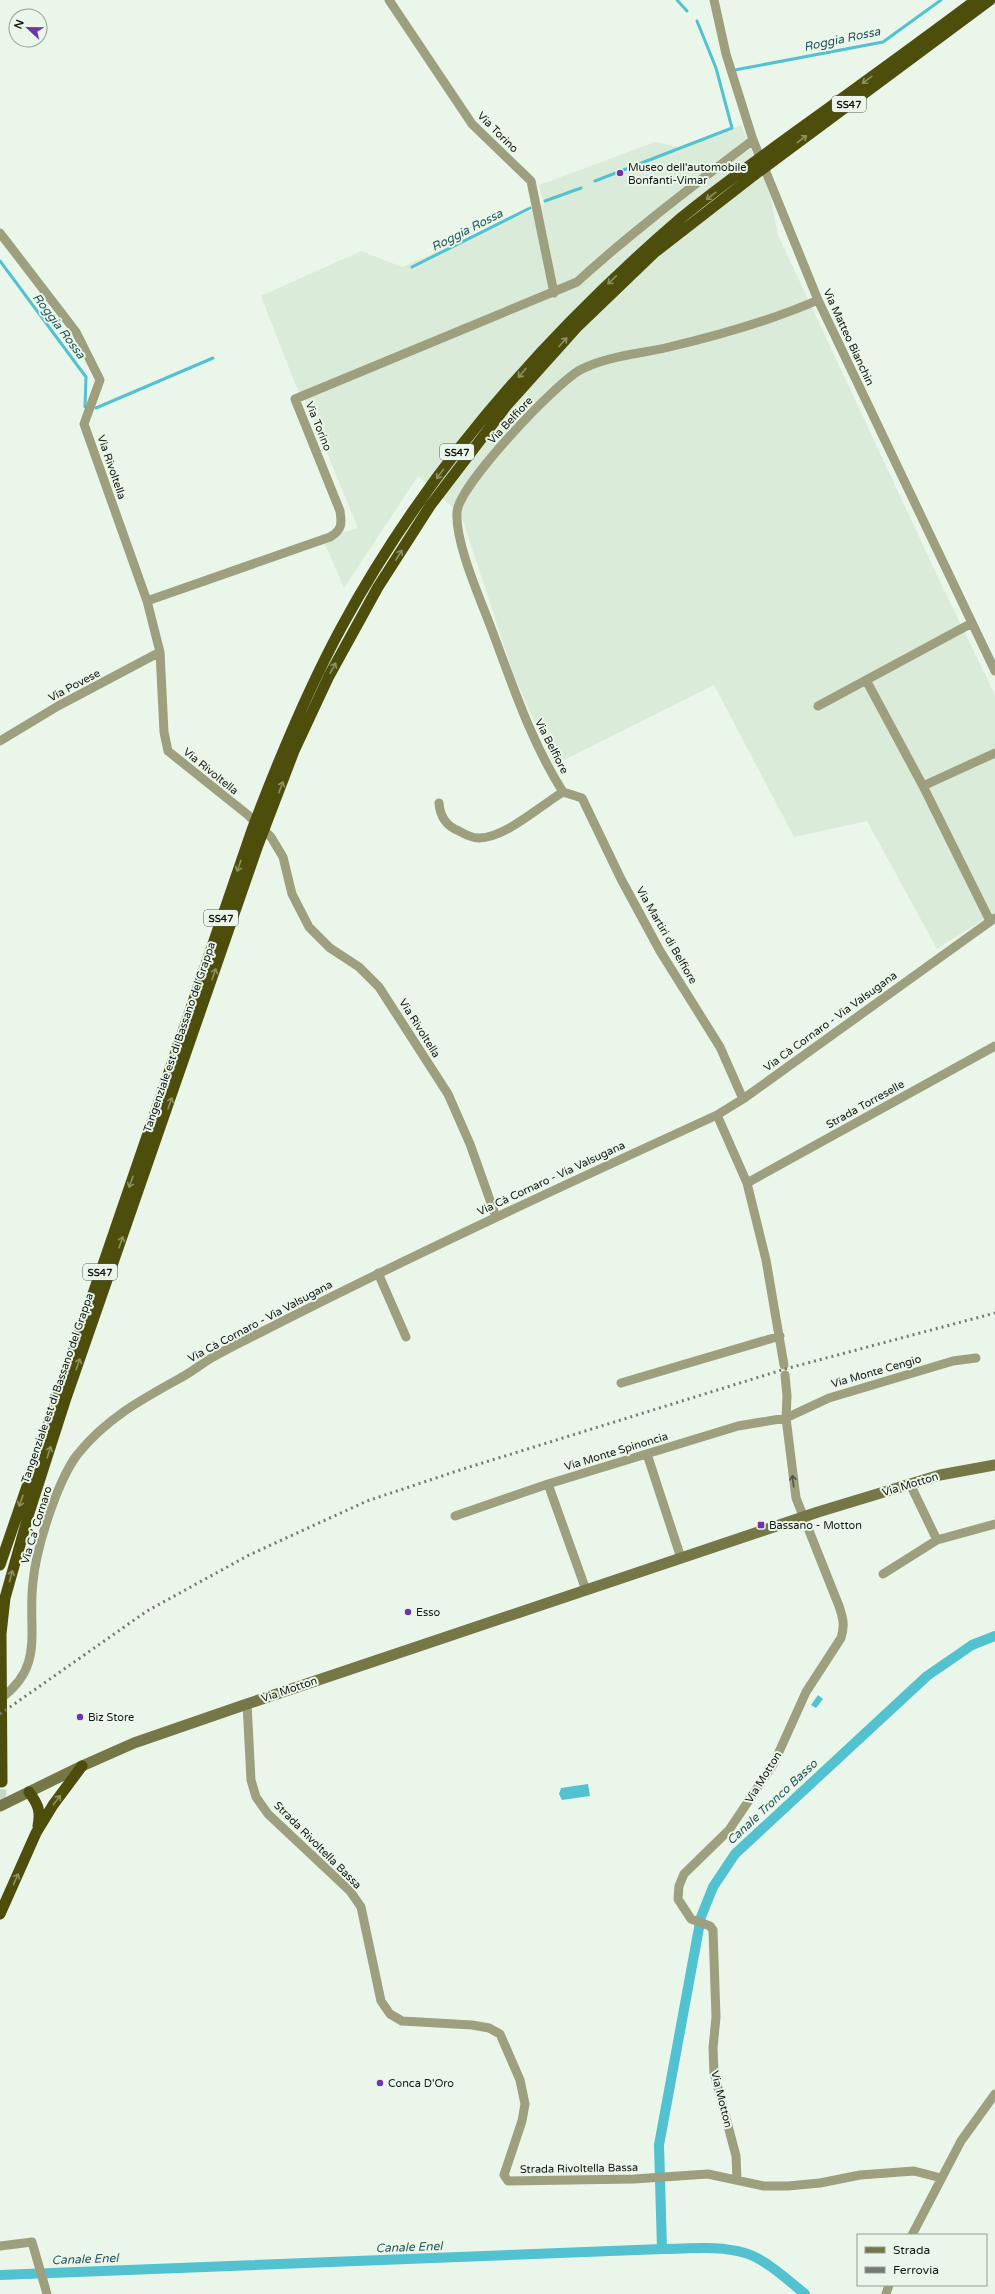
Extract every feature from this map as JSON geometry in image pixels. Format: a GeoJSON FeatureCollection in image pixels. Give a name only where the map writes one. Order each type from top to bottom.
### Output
{"type":"FeatureCollection","features":[{"type":"Feature","properties":{"kind":"highway","name":"Tangenziale est di Bassano del Grappa"},"geometry":{"type":"LineString","coordinates":[[769,158],[976,0]]}},
{"type":"Feature","properties":{"kind":"highway","name":"Tangenziale est di Bassano del Grappa"},"geometry":{"type":"LineString","coordinates":[[0,1565],[257,814],[286,741],[342,626],[395,539],[459,448],[532,361],[573,318],[621,272],[684,216],[755,168],[990,0]]}},
{"type":"Feature","properties":{"kind":"highway","name":"Tangenziale est di Bassano del Grappa"},"geometry":{"type":"LineString","coordinates":[[2,1782],[0,1671],[5,1598],[29,1513],[63,1409],[261,838],[294,751],[329,676],[378,587],[434,500],[507,404],[577,327],[654,253],[755,168]]}},
{"type":"Feature","properties":{"kind":"highway"},"geometry":{"type":"LineString","coordinates":[[0,1914],[36,1833],[53,1805],[82,1766]]}},
{"type":"Feature","properties":{"kind":"highway"},"geometry":{"type":"LineString","coordinates":[[29,1792],[38,1804],[40,1813],[36,1833]]}},
{"type":"Feature","properties":{"kind":"main road","name":"Via Motton"},"geometry":{"type":"LineString","coordinates":[[0,1806],[82,1766],[134,1743],[247,1704],[681,1558],[910,1484],[940,1475],[995,1465]]}},
{"type":"Feature","properties":{"kind":"street","name":"Via Torino"},"geometry":{"type":"LineString","coordinates":[[389,0],[472,124],[532,181],[554,293]]}},
{"type":"Feature","properties":{"kind":"street","name":"Via Matteo Bianchin"},"geometry":{"type":"LineString","coordinates":[[714,0],[726,54],[753,140],[818,300],[995,671]]}},
{"type":"Feature","properties":{"kind":"street","name":"Via Torino"},"geometry":{"type":"LineString","coordinates":[[147,601],[330,537],[338,532],[342,524],[340,511],[295,399],[554,293],[577,282],[613,250],[704,176],[753,140]]}},
{"type":"Feature","properties":{"kind":"street","name":"Via Rivoltella"},"geometry":{"type":"LineString","coordinates":[[0,233],[76,332],[100,380],[84,424],[147,601],[160,652],[164,732],[168,751],[248,816],[271,837],[283,857],[292,894],[309,927],[330,948],[359,967],[379,987],[448,1094],[470,1144],[496,1217]]}},
{"type":"Feature","properties":{"kind":"street","name":"Via Belfiore"},"geometry":{"type":"LineString","coordinates":[[563,792],[546,764],[523,715],[478,594],[457,528],[457,510],[465,493],[489,460],[532,413],[559,386],[580,370],[607,360],[718,335],[782,315],[818,300]]}},
{"type":"Feature","properties":{"kind":"street"},"geometry":{"type":"LineString","coordinates":[[818,706],[972,624]]}},
{"type":"Feature","properties":{"kind":"street","name":"Via Povese"},"geometry":{"type":"LineString","coordinates":[[0,741],[58,706],[160,652]]}},
{"type":"Feature","properties":{"kind":"street"},"geometry":{"type":"LineString","coordinates":[[866,680],[992,919]]}},
{"type":"Feature","properties":{"kind":"street"},"geometry":{"type":"LineString","coordinates":[[923,786],[995,753]]}},
{"type":"Feature","properties":{"kind":"street"},"geometry":{"type":"LineString","coordinates":[[439,803],[440,812],[447,823],[457,830],[477,838],[491,837],[508,829],[563,792]]}},
{"type":"Feature","properties":{"kind":"street","name":"Via Martiri di Belfiore"},"geometry":{"type":"LineString","coordinates":[[563,792],[582,798],[621,879],[660,951],[720,1047],[743,1099]]}},
{"type":"Feature","properties":{"kind":"street","name":"Via Cà Cornaro - Via Valsugana"},"geometry":{"type":"LineString","coordinates":[[99,1430],[140,1399],[186,1374],[213,1357],[378,1273],[717,1115],[743,1099],[992,919]]}},
{"type":"Feature","properties":{"kind":"street","name":"Strada Torreselle"},"geometry":{"type":"LineString","coordinates":[[747,1183],[995,1046]]}},
{"type":"Feature","properties":{"kind":"street"},"geometry":{"type":"LineString","coordinates":[[717,1115],[747,1183],[766,1260],[784,1365]]}},
{"type":"Feature","properties":{"kind":"street"},"geometry":{"type":"LineString","coordinates":[[378,1273],[406,1337]]}},
{"type":"Feature","properties":{"kind":"street"},"geometry":{"type":"LineString","coordinates":[[621,1383],[780,1336]]}},
{"type":"Feature","properties":{"kind":"street","name":"Via Monte Cengio"},"geometry":{"type":"LineString","coordinates":[[786,1418],[829,1398],[953,1361],[976,1358]]}},
{"type":"Feature","properties":{"kind":"street"},"geometry":{"type":"LineString","coordinates":[[785,1375],[786,1418],[796,1498],[804,1518]]}},
{"type":"Feature","properties":{"kind":"street","name":"Via Monte Spinoncia"},"geometry":{"type":"LineString","coordinates":[[455,1516],[548,1484],[738,1426],[786,1418]]}},
{"type":"Feature","properties":{"kind":"street","name":"Via Ca' Cornaro"},"geometry":{"type":"LineString","coordinates":[[3,1697],[16,1687],[27,1671],[31,1656],[33,1579],[51,1512],[66,1474],[76,1456],[99,1430]]}},
{"type":"Feature","properties":{"kind":"street"},"geometry":{"type":"LineString","coordinates":[[647,1454],[681,1558]]}},
{"type":"Feature","properties":{"kind":"street"},"geometry":{"type":"LineString","coordinates":[[548,1484],[586,1590]]}},
{"type":"Feature","properties":{"kind":"street"},"geometry":{"type":"LineString","coordinates":[[910,1484],[937,1540]]}},
{"type":"Feature","properties":{"kind":"street","name":"Via Motton"},"geometry":{"type":"LineString","coordinates":[[737,2180],[736,2156],[714,2073],[713,2048],[716,2017],[714,1936],[710,1926],[691,1919],[678,1898],[679,1886],[684,1874],[728,1830],[774,1763],[806,1692],[841,1638],[844,1622],[804,1518]]}},
{"type":"Feature","properties":{"kind":"street"},"geometry":{"type":"LineString","coordinates":[[883,1574],[937,1540],[995,1524]]}},
{"type":"Feature","properties":{"kind":"street","name":"Strada Rivoltella Bassa"},"geometry":{"type":"LineString","coordinates":[[247,1704],[251,1780],[256,1797],[268,1814],[350,1891],[361,1907],[381,2001],[390,2014],[402,2021],[472,2025],[489,2028],[500,2034],[520,2080],[525,2104],[522,2121],[504,2176],[508,2181],[654,2178],[708,2174],[764,2186],[788,2186],[820,2184],[860,2175],[914,2171],[941,2178]]}},
{"type":"Feature","properties":{"kind":"street"},"geometry":{"type":"LineString","coordinates":[[913,2234],[961,2141],[995,2094]]}},
{"type":"Feature","properties":{"kind":"street"},"geometry":{"type":"LineString","coordinates":[[0,2246],[32,2242],[47,2294]]}},
{"type":"Feature","properties":{"kind":"shaded area"},"geometry":{"type":"Polygon","coordinates":[[[741,125],[770,194],[778,235],[936,573],[995,695],[995,912],[937,949],[867,821],[794,837],[714,685],[554,765],[514,676],[461,515],[418,476],[344,588],[323,539],[358,528],[304,398],[296,386],[261,296],[361,251],[402,267],[544,205],[539,185],[655,142],[683,148],[741,125]]]}},
{"type":"Feature","properties":{"kind":"water"},"geometry":{"type":"Polygon","coordinates":[[[818,1695],[823,1699],[816,1708],[811,1705],[818,1695]]]}},
{"type":"Feature","properties":{"kind":"water"},"geometry":{"type":"Polygon","coordinates":[[[588,1784],[590,1796],[562,1800],[559,1794],[561,1788],[588,1784]]]}},
{"type":"Feature","properties":{"kind":"waterway"},"geometry":{"type":"LineString","coordinates":[[677,0],[687,11]]}},
{"type":"Feature","properties":{"kind":"waterway","name":"Roggia Rossa"},"geometry":{"type":"LineString","coordinates":[[735,70],[883,42],[941,0]]}},
{"type":"Feature","properties":{"kind":"waterway","name":"Roggia Rossa"},"geometry":{"type":"LineString","coordinates":[[595,181],[732,128],[716,68],[697,21]]}},
{"type":"Feature","properties":{"kind":"waterway","name":"Roggia Rossa"},"geometry":{"type":"LineString","coordinates":[[545,201],[581,188]]}},
{"type":"Feature","properties":{"kind":"waterway","name":"Roggia Rossa"},"geometry":{"type":"LineString","coordinates":[[412,267],[530,208]]}},
{"type":"Feature","properties":{"kind":"waterway","name":"Roggia Rossa"},"geometry":{"type":"LineString","coordinates":[[0,261],[86,377],[85,407]]}},
{"type":"Feature","properties":{"kind":"waterway","name":"Roggia Rossa"},"geometry":{"type":"LineString","coordinates":[[96,408],[213,358]]}},
{"type":"Feature","properties":{"kind":"waterway","name":"Canale Tronco Basso"},"geometry":{"type":"LineString","coordinates":[[662,2249],[659,2145],[701,1917],[713,1887],[735,1854],[927,1676],[972,1645],[995,1636]]}},
{"type":"Feature","properties":{"kind":"waterway","name":"Canale Enel"},"geometry":{"type":"LineString","coordinates":[[0,2275],[714,2248],[745,2253],[760,2260],[776,2270],[805,2294]]}},
{"type":"Feature","properties":{"kind":"tunnel"},"geometry":{"type":"LineString","coordinates":[[0,1800],[2,1782]]}},
{"type":"Feature","properties":{"kind":"railway"},"geometry":{"type":"LineString","coordinates":[[0,1714],[147,1611],[249,1555],[367,1501],[463,1469],[785,1369],[995,1313]]}},
{"type":"Feature","properties":{"kind":"place","name":"Museo dell'automobile Bonfanti-Vimar"},"geometry":{"type":"Point","coordinates":[620,173]}},
{"type":"Feature","properties":{"kind":"place","name":"Bassano - Motton"},"geometry":{"type":"Point","coordinates":[761,1525]}},
{"type":"Feature","properties":{"kind":"place","name":"Esso"},"geometry":{"type":"Point","coordinates":[408,1612]}},
{"type":"Feature","properties":{"kind":"place","name":"Biz Store"},"geometry":{"type":"Point","coordinates":[80,1717]}},
{"type":"Feature","properties":{"kind":"place","name":"Conca D'Oro"},"geometry":{"type":"Point","coordinates":[380,2083]}}]}
